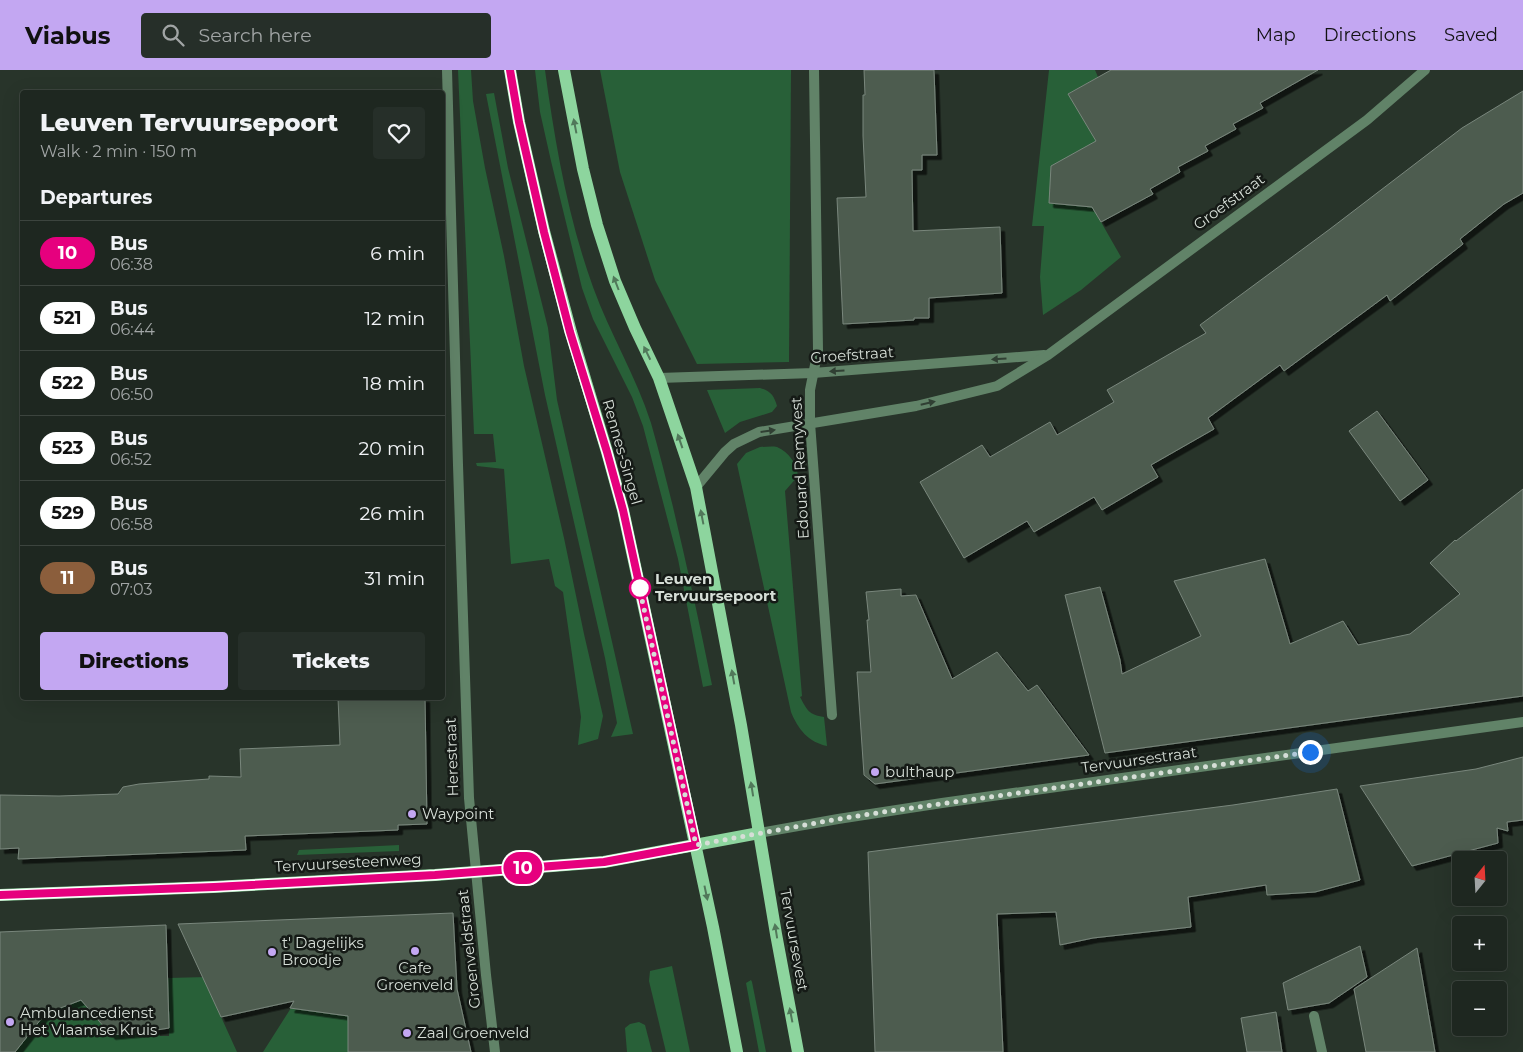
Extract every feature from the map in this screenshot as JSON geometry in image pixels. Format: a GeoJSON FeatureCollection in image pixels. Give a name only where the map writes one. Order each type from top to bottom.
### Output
{"type":"FeatureCollection","features":[{"type":"Feature","properties":{"kind":"main road","name":"Rennes-Singel"},"geometry":{"type":"LineString","coordinates":[[510,70],[519,122],[544,232],[570,332],[623,510],[696,845]]}},
{"type":"Feature","properties":{"kind":"main road"},"geometry":{"type":"LineString","coordinates":[[564,70],[582,169],[597,225],[615,281],[659,378],[696,487],[729,656],[759,833]]}},
{"type":"Feature","properties":{"kind":"main road","name":"Tervuursesteenweg"},"geometry":{"type":"LineString","coordinates":[[0,895],[204,887],[476,872],[604,862],[759,833]]}},
{"type":"Feature","properties":{"kind":"main road","name":"Tervuursevest"},"geometry":{"type":"LineString","coordinates":[[759,833],[798,1052]]}},
{"type":"Feature","properties":{"kind":"main road"},"geometry":{"type":"LineString","coordinates":[[696,845],[737,1052]]}},
{"type":"Feature","properties":{"kind":"street","name":"Herestraat"},"geometry":{"type":"LineString","coordinates":[[447,70],[467,747],[469,798],[476,872]]}},
{"type":"Feature","properties":{"kind":"street","name":"Edouard Remyvest"},"geometry":{"type":"LineString","coordinates":[[814,70],[818,350],[810,390],[810,423],[832,715]]}},
{"type":"Feature","properties":{"kind":"street","name":"Groefstraat"},"geometry":{"type":"LineString","coordinates":[[696,487],[734,444],[759,432],[916,406],[998,386],[1048,355],[1366,120],[1425,70]]}},
{"type":"Feature","properties":{"kind":"street","name":"Groefstraat"},"geometry":{"type":"LineString","coordinates":[[659,378],[813,373],[1048,355]]}},
{"type":"Feature","properties":{"kind":"street","name":"Tervuursestraat"},"geometry":{"type":"LineString","coordinates":[[759,833],[933,804],[1523,722]]}},
{"type":"Feature","properties":{"kind":"street","name":"Groenveldstraat"},"geometry":{"type":"LineString","coordinates":[[476,872],[495,1052]]}},
{"type":"Feature","properties":{"kind":"street"},"geometry":{"type":"LineString","coordinates":[[1314,1016],[1322,1052]]}},
{"type":"Feature","properties":{"kind":"green space"},"geometry":{"type":"Polygon","coordinates":[[[458,70],[471,70],[473,101],[524,366],[603,716],[598,739],[578,745],[581,717],[563,592],[555,586],[549,559],[511,564],[504,469],[477,466],[476,463],[496,462],[493,434],[474,434],[458,70]]]}},
{"type":"Feature","properties":{"kind":"green space"},"geometry":{"type":"Polygon","coordinates":[[[535,70],[545,70],[563,180],[584,261],[600,304],[651,423],[678,529],[712,685],[703,687],[678,559],[643,426],[632,397],[593,319],[582,288],[540,112],[535,70]]]}},
{"type":"Feature","properties":{"kind":"green space"},"geometry":{"type":"Polygon","coordinates":[[[600,70],[791,70],[789,362],[697,364],[655,280],[620,172],[600,70]]]}},
{"type":"Feature","properties":{"kind":"green space"},"geometry":{"type":"Polygon","coordinates":[[[1049,70],[1095,70],[1098,77],[1068,94],[1076,106],[1105,89],[1099,157],[1091,144],[1071,155],[1079,168],[1093,208],[1121,257],[1081,290],[1043,315],[1040,277],[1044,226],[1032,226],[1049,70]]]}},
{"type":"Feature","properties":{"kind":"green space"},"geometry":{"type":"Polygon","coordinates":[[[494,93],[508,168],[548,328],[557,400],[633,734],[611,737],[617,723],[605,658],[545,395],[486,94],[494,93]]]}},
{"type":"Feature","properties":{"kind":"green space"},"geometry":{"type":"Polygon","coordinates":[[[760,388],[772,394],[777,406],[772,412],[740,422],[725,433],[707,390],[760,388]]]}},
{"type":"Feature","properties":{"kind":"green space"},"geometry":{"type":"Polygon","coordinates":[[[760,447],[777,447],[785,452],[792,459],[798,476],[785,491],[802,696],[800,697],[809,711],[824,717],[827,746],[814,741],[804,734],[791,712],[737,464],[746,453],[760,447]]]}},
{"type":"Feature","properties":{"kind":"green space"},"geometry":{"type":"Polygon","coordinates":[[[399,845],[399,851],[297,855],[299,850],[399,845]]]}},
{"type":"Feature","properties":{"kind":"green space"},"geometry":{"type":"Polygon","coordinates":[[[672,966],[690,1052],[666,1052],[649,981],[650,971],[672,966]]]}},
{"type":"Feature","properties":{"kind":"green space"},"geometry":{"type":"Polygon","coordinates":[[[207,977],[207,986],[237,1052],[15,1052],[31,1031],[0,1003],[0,986],[50,1000],[59,1009],[81,1000],[94,1015],[113,1000],[140,1032],[159,1031],[160,1036],[169,1036],[168,978],[207,977]]]}},
{"type":"Feature","properties":{"kind":"green space"},"geometry":{"type":"Polygon","coordinates":[[[751,980],[766,1052],[759,1052],[746,983],[751,980]]]}},
{"type":"Feature","properties":{"kind":"green space"},"geometry":{"type":"Polygon","coordinates":[[[291,1008],[348,1016],[348,1049],[358,1052],[263,1052],[291,1008]]]}},
{"type":"Feature","properties":{"kind":"green space"},"geometry":{"type":"Polygon","coordinates":[[[639,1022],[645,1025],[652,1052],[627,1052],[625,1028],[630,1024],[639,1022]]]}},
{"type":"Feature","properties":{"kind":"building"},"geometry":{"type":"Polygon","coordinates":[[[864,70],[934,70],[937,155],[922,155],[922,170],[912,170],[913,231],[1000,227],[1002,293],[929,298],[929,318],[843,324],[837,198],[866,197],[863,136],[864,70]]]}},
{"type":"Feature","properties":{"kind":"building"},"geometry":{"type":"Polygon","coordinates":[[[1111,70],[1318,70],[1260,103],[1263,108],[1233,124],[1236,129],[1205,146],[1208,151],[1178,167],[1180,172],[1150,189],[1153,194],[1101,222],[1092,207],[1049,203],[1051,166],[1096,141],[1068,94],[1111,70]]]}},
{"type":"Feature","properties":{"kind":"building"},"geometry":{"type":"Polygon","coordinates":[[[1523,91],[1523,193],[1504,204],[1460,239],[1463,244],[1390,301],[1387,295],[1284,371],[1280,365],[1208,418],[1214,429],[1151,465],[1158,477],[1102,510],[1094,497],[1034,532],[1027,521],[964,558],[920,482],[982,445],[990,457],[1050,422],[1057,435],[1114,402],[1107,390],[1206,333],[1200,325],[1462,128],[1523,91]]]}},
{"type":"Feature","properties":{"kind":"building"},"geometry":{"type":"Polygon","coordinates":[[[1377,411],[1428,480],[1400,501],[1349,431],[1377,411]]]}},
{"type":"Feature","properties":{"kind":"building"},"geometry":{"type":"Polygon","coordinates":[[[1523,489],[1523,696],[1105,753],[1065,595],[1100,587],[1122,674],[1201,636],[1174,581],[1265,559],[1290,644],[1343,621],[1358,645],[1410,634],[1460,594],[1430,563],[1455,540],[1523,489]]]}},
{"type":"Feature","properties":{"kind":"building"},"geometry":{"type":"Polygon","coordinates":[[[901,589],[901,596],[916,595],[952,679],[997,652],[1028,691],[1037,685],[1089,755],[875,784],[864,775],[857,672],[871,672],[866,592],[901,589]]]}},
{"type":"Feature","properties":{"kind":"building"},"geometry":{"type":"Polygon","coordinates":[[[338,700],[425,700],[427,824],[398,825],[398,830],[245,836],[246,850],[18,859],[19,848],[0,849],[0,795],[118,794],[123,787],[139,784],[209,779],[209,776],[241,777],[240,749],[340,745],[338,700]]]}},
{"type":"Feature","properties":{"kind":"building"},"geometry":{"type":"Polygon","coordinates":[[[1523,757],[1523,820],[1507,822],[1508,831],[1497,828],[1498,843],[1468,851],[1452,851],[1452,855],[1412,866],[1360,786],[1476,769],[1523,757]]]}},
{"type":"Feature","properties":{"kind":"building"},"geometry":{"type":"Polygon","coordinates":[[[1337,789],[1360,880],[1315,892],[1267,895],[1266,885],[1188,897],[1191,927],[1093,938],[1060,945],[1056,912],[997,914],[1003,1052],[875,1052],[868,852],[1233,805],[1337,789]]]}},
{"type":"Feature","properties":{"kind":"building"},"geometry":{"type":"Polygon","coordinates":[[[453,913],[457,989],[471,1052],[348,1052],[348,1016],[290,1008],[294,1001],[221,1017],[178,924],[453,913]]]}},
{"type":"Feature","properties":{"kind":"building"},"geometry":{"type":"Polygon","coordinates":[[[166,925],[169,1028],[111,1035],[81,1000],[45,1014],[15,1052],[0,1052],[0,932],[166,925]]]}},
{"type":"Feature","properties":{"kind":"building"},"geometry":{"type":"Polygon","coordinates":[[[1360,946],[1367,977],[1329,1003],[1288,1010],[1283,983],[1360,946]]]}},
{"type":"Feature","properties":{"kind":"building"},"geometry":{"type":"Polygon","coordinates":[[[1417,948],[1435,1052],[1366,1052],[1354,989],[1417,948]]]}},
{"type":"Feature","properties":{"kind":"building"},"geometry":{"type":"Polygon","coordinates":[[[1276,1012],[1282,1052],[1247,1052],[1241,1018],[1276,1012]]]}},
{"type":"Feature","properties":{"kind":"bus line","name":"10"},"geometry":{"type":"LineString","coordinates":[[0,895],[214,887],[435,875],[604,862],[696,845],[623,510],[570,332],[544,232],[530,177],[510,70]]}},
{"type":"Feature","properties":{"kind":"place","name":"Leuven Tervuursepoort"},"geometry":{"type":"Point","coordinates":[640,588]}},
{"type":"Feature","properties":{"kind":"place","name":"bulthaup"},"geometry":{"type":"Point","coordinates":[875,772]}},
{"type":"Feature","properties":{"kind":"place","name":"Waypoint"},"geometry":{"type":"Point","coordinates":[412,814]}},
{"type":"Feature","properties":{"kind":"place","name":"Cafe Groenveld"},"geometry":{"type":"Point","coordinates":[415,951]}},
{"type":"Feature","properties":{"kind":"place","name":"t' Dagelijks Broodje"},"geometry":{"type":"Point","coordinates":[272,952]}},
{"type":"Feature","properties":{"kind":"place","name":"Ambulancedienst Het Vlaamse Kruis"},"geometry":{"type":"Point","coordinates":[10,1022]}},
{"type":"Feature","properties":{"kind":"place","name":"Zaal Groenveld"},"geometry":{"type":"Point","coordinates":[407,1033]}},
{"type":"Feature","properties":{"kind":"route"},"geometry":{"type":"LineString","coordinates":[[640,588],[639,586],[696,845],[890,811],[1310,752]]}}]}
